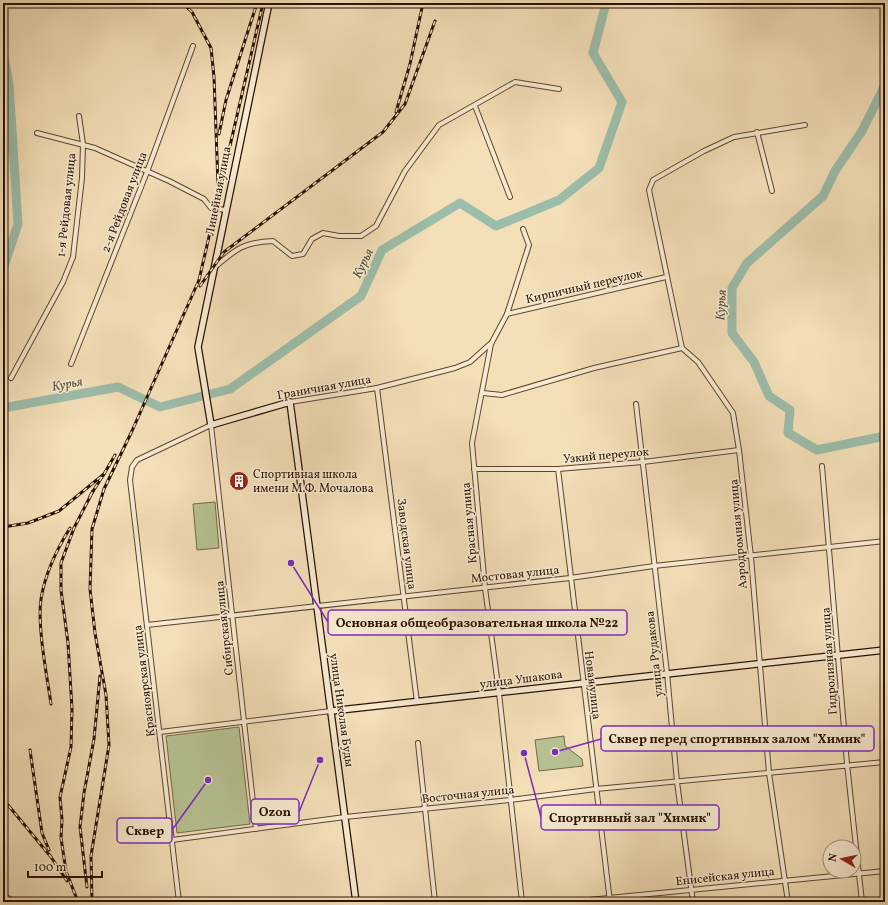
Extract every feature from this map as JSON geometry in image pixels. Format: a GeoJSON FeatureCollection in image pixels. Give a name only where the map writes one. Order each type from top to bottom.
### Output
{"type":"FeatureCollection","features":[{"type":"Feature","properties":{"kind":"street","name":"Линейная улица"},"geometry":{"type":"LineString","coordinates":[[211,425],[198,347],[269,3]]}},
{"type":"Feature","properties":{"kind":"street","name":"2-я Рейдовая улица"},"geometry":{"type":"LineString","coordinates":[[71,364],[147,172],[192,46]]}},
{"type":"Feature","properties":{"kind":"street"},"geometry":{"type":"LineString","coordinates":[[214,267],[236,249],[254,242],[272,240],[292,256],[303,254],[312,239],[323,234],[361,236],[376,226],[405,171],[439,125],[475,106],[507,85],[515,82],[559,89]]}},
{"type":"Feature","properties":{"kind":"street"},"geometry":{"type":"LineString","coordinates":[[475,106],[510,197]]}},
{"type":"Feature","properties":{"kind":"street","name":"1-я Рейдовая улица"},"geometry":{"type":"LineString","coordinates":[[11,378],[63,282],[73,257],[82,178],[83,144],[79,116]]}},
{"type":"Feature","properties":{"kind":"street"},"geometry":{"type":"LineString","coordinates":[[483,393],[502,395],[594,368],[682,348],[650,196],[650,184],[657,178],[724,141],[757,132],[805,125]]}},
{"type":"Feature","properties":{"kind":"street"},"geometry":{"type":"LineString","coordinates":[[757,132],[772,191]]}},
{"type":"Feature","properties":{"kind":"street"},"geometry":{"type":"LineString","coordinates":[[37,134],[83,144],[204,199],[211,208],[226,210]]}},
{"type":"Feature","properties":{"kind":"street","name":"Красная улица"},"geometry":{"type":"LineString","coordinates":[[522,902],[499,693],[485,588],[474,469],[473,434],[483,393],[491,344],[507,314],[529,245],[523,229]]}},
{"type":"Feature","properties":{"kind":"street","name":"Кирпичный переулок"},"geometry":{"type":"LineString","coordinates":[[507,314],[666,277]]}},
{"type":"Feature","properties":{"kind":"street","name":"Граничная улица"},"geometry":{"type":"LineString","coordinates":[[137,460],[211,425],[290,402],[377,388],[464,366],[491,344]]}},
{"type":"Feature","properties":{"kind":"street","name":"Аэродромная улица"},"geometry":{"type":"LineString","coordinates":[[682,348],[698,362],[732,413],[739,450],[751,557],[769,773],[788,902]]}},
{"type":"Feature","properties":{"kind":"street","name":"Заводская улица"},"geometry":{"type":"LineString","coordinates":[[377,388],[417,702]]}},
{"type":"Feature","properties":{"kind":"street","name":"улица Николая Буды"},"geometry":{"type":"LineString","coordinates":[[290,402],[356,902]]}},
{"type":"Feature","properties":{"kind":"street","name":"улица Рудакова"},"geometry":{"type":"LineString","coordinates":[[636,404],[667,673],[677,782],[693,902]]}},
{"type":"Feature","properties":{"kind":"street","name":"Сибирская улица"},"geometry":{"type":"LineString","coordinates":[[211,425],[256,829]]}},
{"type":"Feature","properties":{"kind":"street","name":"Узкий переулок"},"geometry":{"type":"LineString","coordinates":[[474,469],[558,469],[643,462],[739,450]]}},
{"type":"Feature","properties":{"kind":"street","name":"Красноярская улица"},"geometry":{"type":"LineString","coordinates":[[137,460],[132,467],[130,480],[179,902]]}},
{"type":"Feature","properties":{"kind":"street","name":"Гидролизная улица"},"geometry":{"type":"LineString","coordinates":[[822,466],[839,654],[847,764],[856,839]]}},
{"type":"Feature","properties":{"kind":"street","name":"Новая улица"},"geometry":{"type":"LineString","coordinates":[[558,469],[610,900]]}},
{"type":"Feature","properties":{"kind":"street","name":"Мостовая улица"},"geometry":{"type":"LineString","coordinates":[[147,625],[485,588],[654,566],[751,557],[885,541]]}},
{"type":"Feature","properties":{"kind":"street","name":"улица Ушакова"},"geometry":{"type":"LineString","coordinates":[[160,732],[331,711],[885,650]]}},
{"type":"Feature","properties":{"kind":"street"},"geometry":{"type":"LineString","coordinates":[[418,743],[435,902]]}},
{"type":"Feature","properties":{"kind":"street","name":"Восточная улица"},"geometry":{"type":"LineString","coordinates":[[172,840],[345,817],[510,800],[596,789],[769,773],[847,764],[885,762]]}},
{"type":"Feature","properties":{"kind":"street","name":"Енисейская улица"},"geometry":{"type":"LineString","coordinates":[[862,873],[885,871]]}},
{"type":"Feature","properties":{"kind":"street","name":"Енисейская улица"},"geometry":{"type":"LineString","coordinates":[[568,902],[610,900],[822,876]]}},
{"type":"Feature","properties":{"kind":"street","name":"Гидролизная улица"},"geometry":{"type":"LineString","coordinates":[[860,879],[862,902]]}},
{"type":"Feature","properties":{"kind":"street"},"geometry":{"type":"LineString","coordinates":[[3,895],[15,902]]}},
{"type":"Feature","properties":{"kind":"green space"},"geometry":{"type":"Polygon","coordinates":[[[215,502],[219,548],[197,550],[193,504],[215,502]]]}},
{"type":"Feature","properties":{"kind":"green space"},"geometry":{"type":"Polygon","coordinates":[[[239,727],[250,824],[177,833],[166,736],[239,727]]]}},
{"type":"Feature","properties":{"kind":"green space"},"geometry":{"type":"Polygon","coordinates":[[[564,736],[565,746],[582,759],[583,766],[539,771],[535,740],[564,736]]]}},
{"type":"Feature","properties":{"kind":"waterway","name":"Курья"},"geometry":{"type":"LineString","coordinates":[[3,408],[118,387],[160,407],[230,389],[361,296],[382,250],[460,203],[496,226],[559,200],[599,168],[622,102],[593,53],[606,3]]}},
{"type":"Feature","properties":{"kind":"waterway"},"geometry":{"type":"LineString","coordinates":[[3,52],[9,84],[18,224],[3,269]]}},
{"type":"Feature","properties":{"kind":"waterway","name":"Курья"},"geometry":{"type":"LineString","coordinates":[[885,85],[862,131],[835,171],[823,196],[747,263],[732,288],[732,333],[754,362],[769,396],[790,410],[788,433],[817,450],[885,436]]}},
{"type":"Feature","properties":{"kind":"railway"},"geometry":{"type":"LineString","coordinates":[[182,3],[192,12],[211,48],[214,77],[218,184]]}},
{"type":"Feature","properties":{"kind":"railway"},"geometry":{"type":"LineString","coordinates":[[219,134],[226,100],[257,3]]}},
{"type":"Feature","properties":{"kind":"railway"},"geometry":{"type":"LineString","coordinates":[[92,902],[91,856],[109,745],[106,695],[95,633],[90,589],[92,529],[104,489],[132,431],[199,280],[263,3]]}},
{"type":"Feature","properties":{"kind":"railway"},"geometry":{"type":"LineString","coordinates":[[396,112],[410,64],[423,3]]}},
{"type":"Feature","properties":{"kind":"railway"},"geometry":{"type":"LineString","coordinates":[[200,286],[224,252],[383,132],[405,104],[435,21]]}},
{"type":"Feature","properties":{"kind":"railway"},"geometry":{"type":"LineString","coordinates":[[3,527],[28,523],[59,511],[104,474],[115,455]]}},
{"type":"Feature","properties":{"kind":"railway"},"geometry":{"type":"LineString","coordinates":[[90,496],[104,474]]}},
{"type":"Feature","properties":{"kind":"railway"},"geometry":{"type":"LineString","coordinates":[[78,902],[66,871],[61,838],[62,820],[60,797],[71,747],[72,709],[68,643],[61,590],[61,563],[74,528],[93,491]]}},
{"type":"Feature","properties":{"kind":"railway"},"geometry":{"type":"LineString","coordinates":[[51,704],[41,637],[41,599],[45,580],[52,562],[70,528]]}},
{"type":"Feature","properties":{"kind":"railway"},"geometry":{"type":"LineString","coordinates":[[87,887],[80,827],[84,793],[94,739],[100,676]]}},
{"type":"Feature","properties":{"kind":"railway"},"geometry":{"type":"LineString","coordinates":[[30,750],[42,833],[49,850]]}},
{"type":"Feature","properties":{"kind":"railway"},"geometry":{"type":"LineString","coordinates":[[3,799],[51,857],[67,881]]}},
{"type":"Feature","properties":{"kind":"place","name":"Спортивная школа имени М.Ф. Мочалова"},"geometry":{"type":"Point","coordinates":[239,481]}},
{"type":"Feature","properties":{"kind":"place","name":"Основная общеобразовательная школа №22"},"geometry":{"type":"Point","coordinates":[291,563]}},
{"type":"Feature","properties":{"kind":"place","name":"Сквер перед спортивных залом \"Химик\""},"geometry":{"type":"Point","coordinates":[555,752]}},
{"type":"Feature","properties":{"kind":"place","name":"Спортивный зал \"Химик\""},"geometry":{"type":"Point","coordinates":[524,753]}},
{"type":"Feature","properties":{"kind":"place","name":"Ozon"},"geometry":{"type":"Point","coordinates":[320,760]}},
{"type":"Feature","properties":{"kind":"place","name":"Сквер"},"geometry":{"type":"Point","coordinates":[208,780]}}]}
